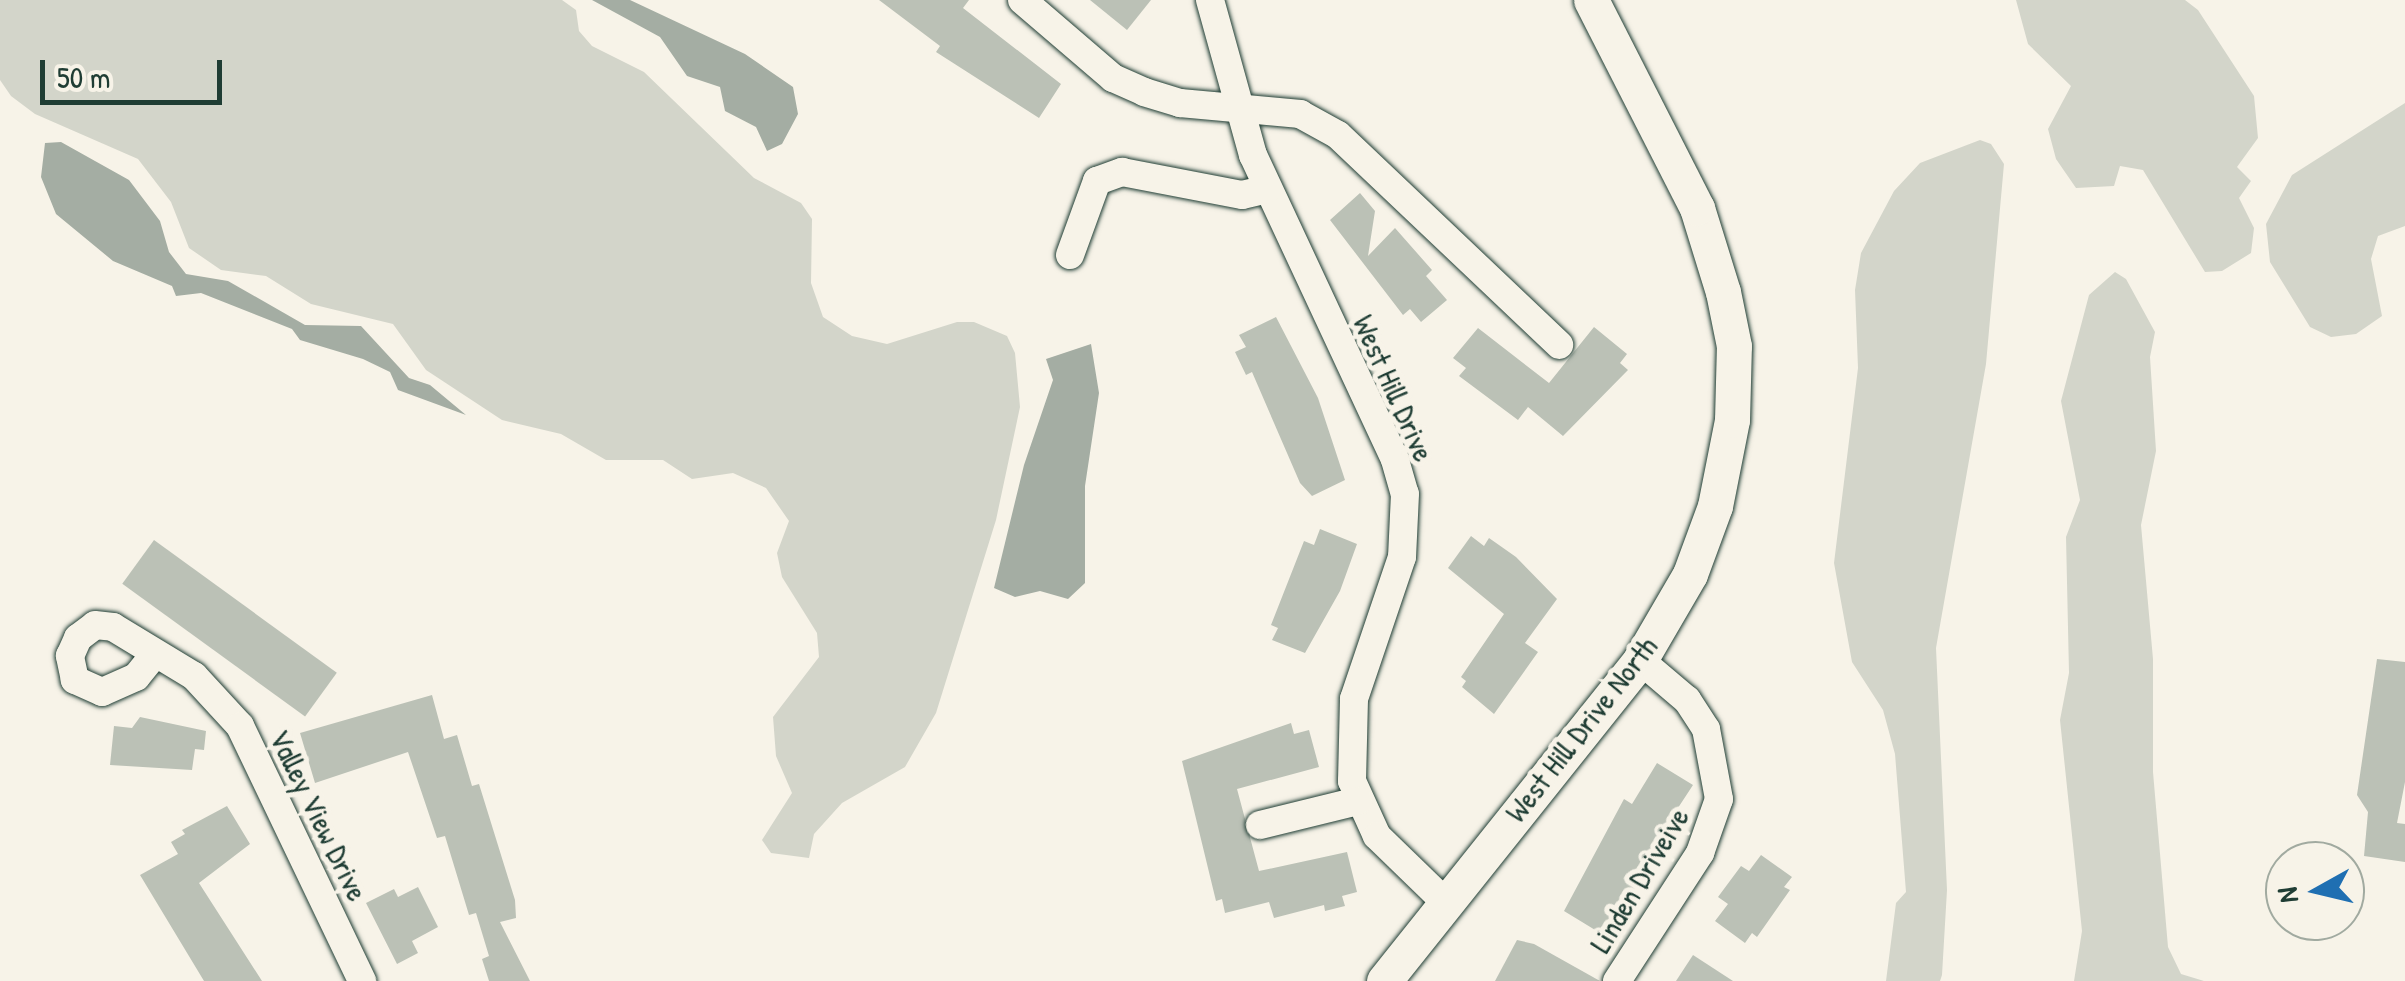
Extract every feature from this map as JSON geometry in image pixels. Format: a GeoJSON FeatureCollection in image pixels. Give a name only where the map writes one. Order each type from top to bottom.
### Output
{"type":"FeatureCollection","features":[{"type":"Feature","properties":{"kind":"street"},"geometry":{"type":"LineString","coordinates":[[1022,0],[1113,78],[1180,103],[1300,114],[1338,135],[1560,345]]}},
{"type":"Feature","properties":{"kind":"street","name":"West Hill Drive"},"geometry":{"type":"LineString","coordinates":[[1210,0],[1238,106],[1267,189],[1396,460],[1405,494],[1402,557],[1354,698],[1349,747],[1358,800],[1377,836],[1444,901]]}},
{"type":"Feature","properties":{"kind":"street","name":"West Hill Drive North"},"geometry":{"type":"LineString","coordinates":[[1384,981],[1640,660],[1690,574],[1715,506],[1732,420],[1734,346],[1697,208],[1590,0]]}},
{"type":"Feature","properties":{"kind":"street"},"geometry":{"type":"LineString","coordinates":[[1070,255],[1097,181],[1122,172],[1242,195],[1267,189]]}},
{"type":"Feature","properties":{"kind":"street","name":"Valley View Drive"},"geometry":{"type":"LineString","coordinates":[[154,654],[194,676],[240,726],[362,981]]}},
{"type":"Feature","properties":{"kind":"street","name":"Linden Driveive"},"geometry":{"type":"LineString","coordinates":[[1617,981],[1700,853],[1720,799],[1706,730],[1688,700],[1640,660]]}},
{"type":"Feature","properties":{"kind":"street"},"geometry":{"type":"LineString","coordinates":[[1260,824],[1358,800]]}},
{"type":"Feature","properties":{"kind":"shaded area"},"geometry":{"type":"Polygon","coordinates":[[[0,0],[562,0],[576,10],[579,31],[592,46],[644,72],[754,178],[801,203],[812,219],[811,283],[823,317],[852,336],[887,344],[957,322],[974,322],[1007,336],[1015,353],[1020,407],[996,520],[936,713],[905,767],[842,803],[814,834],[809,858],[771,853],[762,840],[792,793],[776,756],[773,717],[819,657],[817,633],[782,577],[777,553],[789,521],[766,488],[733,473],[692,479],[663,460],[606,460],[561,434],[502,420],[426,370],[393,324],[311,304],[266,276],[221,270],[189,248],[171,202],[138,159],[35,114],[11,96],[0,80],[0,0]]]}},
{"type":"Feature","properties":{"kind":"shaded area"},"geometry":{"type":"Polygon","coordinates":[[[592,0],[630,0],[745,54],[793,87],[798,114],[782,144],[767,151],[756,127],[725,111],[720,87],[687,76],[660,37],[592,0]]]}},
{"type":"Feature","properties":{"kind":"shaded area"},"geometry":{"type":"Polygon","coordinates":[[[2016,0],[2185,0],[2198,10],[2254,96],[2258,138],[2237,167],[2251,181],[2239,198],[2254,228],[2251,253],[2222,271],[2205,272],[2143,170],[2120,166],[2114,186],[2076,188],[2056,159],[2048,129],[2071,86],[2028,44],[2016,0]]]}},
{"type":"Feature","properties":{"kind":"shaded area"},"geometry":{"type":"Polygon","coordinates":[[[2405,103],[2405,226],[2378,236],[2371,259],[2382,316],[2356,334],[2331,337],[2310,327],[2270,262],[2266,224],[2292,175],[2405,103]]]}},
{"type":"Feature","properties":{"kind":"shaded area"},"geometry":{"type":"Polygon","coordinates":[[[1980,140],[1991,144],[2004,164],[1986,364],[1936,648],[1947,890],[1942,975],[1940,981],[1886,981],[1896,903],[1906,892],[1895,754],[1883,710],[1852,662],[1834,563],[1858,368],[1855,290],[1861,253],[1894,191],[1920,163],[1980,140]]]}},
{"type":"Feature","properties":{"kind":"shaded area"},"geometry":{"type":"Polygon","coordinates":[[[61,142],[129,180],[160,221],[169,252],[186,274],[228,281],[305,325],[361,326],[409,378],[430,385],[466,415],[398,390],[390,372],[363,359],[300,340],[292,329],[201,293],[176,296],[172,286],[113,261],[56,214],[41,177],[45,143],[61,142]]]}},
{"type":"Feature","properties":{"kind":"shaded area"},"geometry":{"type":"Polygon","coordinates":[[[2115,272],[2126,279],[2155,332],[2150,357],[2156,451],[2141,525],[2153,659],[2153,772],[2168,947],[2181,974],[2204,981],[2074,981],[2082,931],[2060,720],[2069,673],[2066,537],[2080,500],[2061,401],[2089,295],[2115,272]]]}},
{"type":"Feature","properties":{"kind":"shaded area"},"geometry":{"type":"Polygon","coordinates":[[[1091,344],[1099,393],[1085,486],[1085,583],[1068,599],[1040,591],[1015,597],[994,588],[1024,465],[1053,380],[1046,359],[1091,344]]]}},
{"type":"Feature","properties":{"kind":"building"},"geometry":{"type":"Polygon","coordinates":[[[879,0],[969,0],[963,8],[1061,84],[1039,118],[936,52],[940,46],[879,0]]]}},
{"type":"Feature","properties":{"kind":"building"},"geometry":{"type":"Polygon","coordinates":[[[1090,0],[1151,0],[1127,30],[1090,0]]]}},
{"type":"Feature","properties":{"kind":"building"},"geometry":{"type":"Polygon","coordinates":[[[1360,193],[1375,211],[1368,256],[1395,228],[1432,270],[1426,276],[1447,300],[1421,322],[1410,309],[1403,315],[1330,220],[1360,193]]]}},
{"type":"Feature","properties":{"kind":"building"},"geometry":{"type":"Polygon","coordinates":[[[1276,317],[1318,398],[1345,480],[1312,496],[1300,483],[1252,372],[1246,375],[1235,352],[1246,347],[1239,335],[1276,317]]]}},
{"type":"Feature","properties":{"kind":"building"},"geometry":{"type":"Polygon","coordinates":[[[1594,327],[1627,354],[1620,363],[1628,370],[1563,436],[1528,407],[1518,420],[1459,376],[1466,368],[1453,358],[1478,328],[1549,383],[1594,327]]]}},
{"type":"Feature","properties":{"kind":"building"},"geometry":{"type":"Polygon","coordinates":[[[1320,529],[1357,544],[1340,591],[1305,653],[1272,640],[1278,628],[1271,625],[1304,541],[1314,545],[1320,529]]]}},
{"type":"Feature","properties":{"kind":"building"},"geometry":{"type":"Polygon","coordinates":[[[1471,536],[1484,546],[1489,538],[1516,557],[1557,599],[1525,643],[1538,652],[1494,714],[1462,687],[1466,681],[1461,677],[1504,614],[1448,568],[1471,536]]]}},
{"type":"Feature","properties":{"kind":"building"},"geometry":{"type":"Polygon","coordinates":[[[154,540],[337,673],[305,717],[122,584],[154,540]]]}},
{"type":"Feature","properties":{"kind":"building"},"geometry":{"type":"Polygon","coordinates":[[[2377,659],[2405,662],[2405,782],[2397,823],[2405,824],[2405,862],[2365,856],[2368,812],[2357,795],[2377,659]]]}},
{"type":"Feature","properties":{"kind":"building"},"geometry":{"type":"Polygon","coordinates":[[[432,695],[444,739],[457,735],[472,786],[479,784],[515,900],[516,918],[500,922],[530,981],[489,981],[482,959],[489,956],[476,913],[469,915],[445,836],[437,838],[408,752],[315,783],[300,733],[432,695]]]}},
{"type":"Feature","properties":{"kind":"building"},"geometry":{"type":"Polygon","coordinates":[[[140,717],[206,731],[204,750],[195,749],[192,770],[110,765],[114,726],[132,728],[140,717]]]}},
{"type":"Feature","properties":{"kind":"building"},"geometry":{"type":"Polygon","coordinates":[[[1291,723],[1294,734],[1309,730],[1319,767],[1237,789],[1259,871],[1347,852],[1357,892],[1342,896],[1345,906],[1325,911],[1324,905],[1274,918],[1269,902],[1225,913],[1222,899],[1216,901],[1182,761],[1291,723]]]}},
{"type":"Feature","properties":{"kind":"building"},"geometry":{"type":"Polygon","coordinates":[[[1657,763],[1693,785],[1674,814],[1681,818],[1605,936],[1564,911],[1624,799],[1632,804],[1657,763]]]}},
{"type":"Feature","properties":{"kind":"building"},"geometry":{"type":"Polygon","coordinates":[[[227,806],[250,844],[199,883],[262,981],[204,981],[140,875],[178,854],[171,842],[185,834],[182,830],[227,806]]]}},
{"type":"Feature","properties":{"kind":"building"},"geometry":{"type":"Polygon","coordinates":[[[1761,855],[1792,877],[1784,887],[1790,890],[1757,937],[1752,933],[1745,943],[1715,921],[1728,904],[1718,897],[1741,866],[1749,871],[1761,855]]]}},
{"type":"Feature","properties":{"kind":"building"},"geometry":{"type":"Polygon","coordinates":[[[418,887],[438,927],[412,941],[418,953],[397,964],[366,903],[394,889],[398,897],[418,887]]]}},
{"type":"Feature","properties":{"kind":"building"},"geometry":{"type":"Polygon","coordinates":[[[1517,940],[1534,944],[1600,981],[1495,981],[1517,940]]]}},
{"type":"Feature","properties":{"kind":"building"},"geometry":{"type":"Polygon","coordinates":[[[1693,955],[1733,981],[1676,981],[1693,955]]]}}]}
